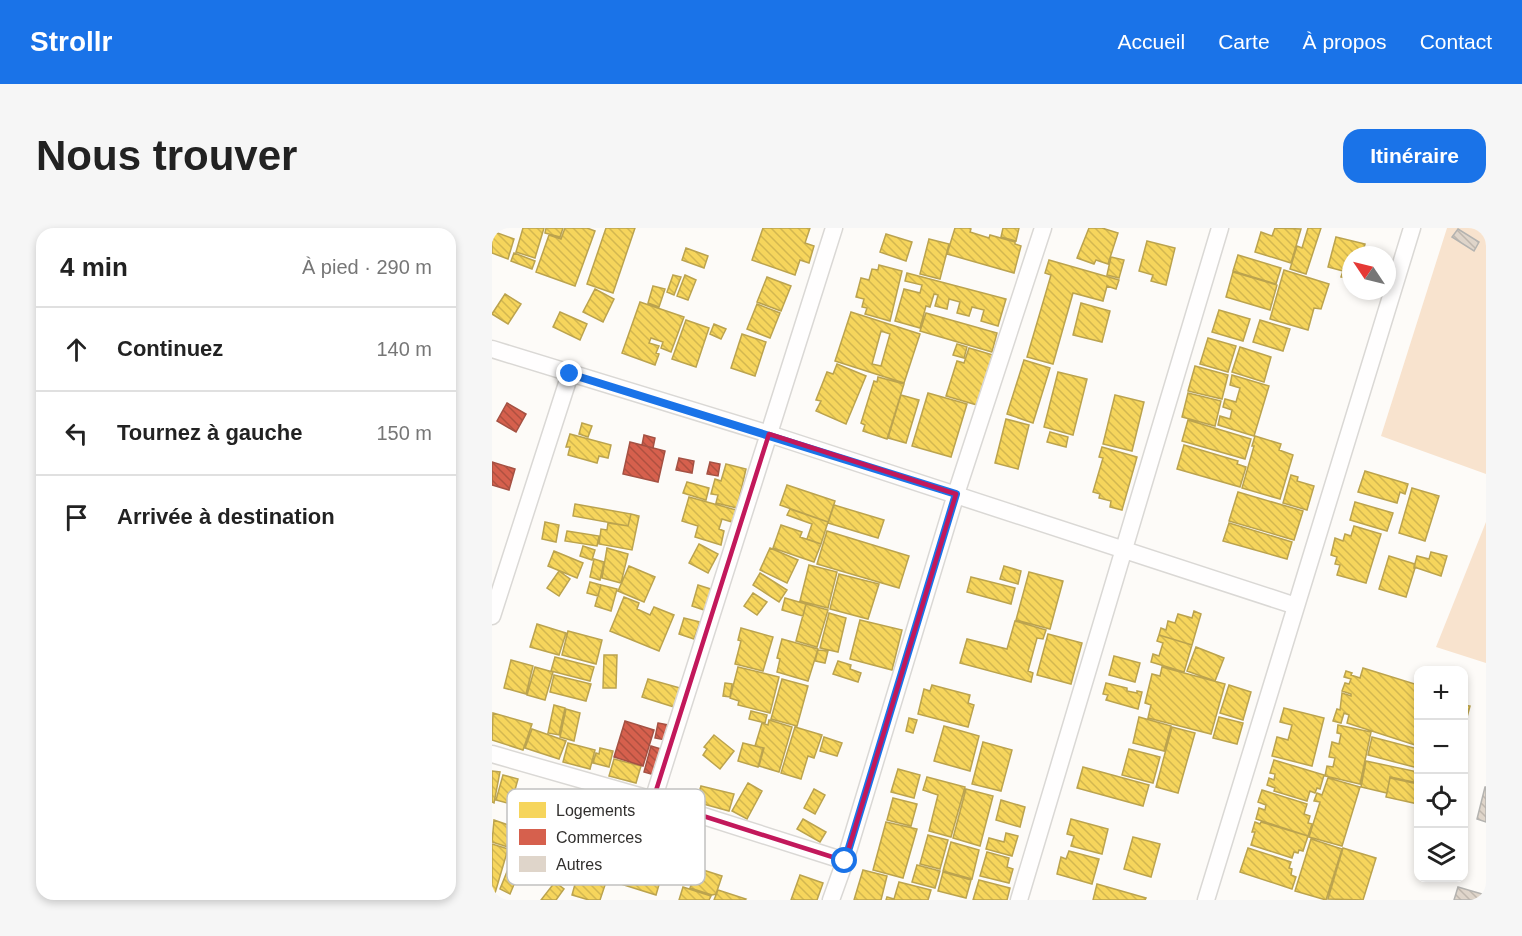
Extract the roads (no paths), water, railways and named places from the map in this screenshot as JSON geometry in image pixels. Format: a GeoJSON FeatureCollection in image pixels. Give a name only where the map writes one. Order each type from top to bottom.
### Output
{"type":"FeatureCollection","features":[{"type":"Feature","properties":{"kind":"street"},"geometry":{"type":"LineString","coordinates":[[656,789],[834,228]]}},
{"type":"Feature","properties":{"kind":"street"},"geometry":{"type":"LineString","coordinates":[[831,900],[845,861],[956,494],[1043,228]]}},
{"type":"Feature","properties":{"kind":"street"},"geometry":{"type":"LineString","coordinates":[[1019,900],[1220,228]]}},
{"type":"Feature","properties":{"kind":"street"},"geometry":{"type":"LineString","coordinates":[[1206,900],[1412,228]]}},
{"type":"Feature","properties":{"kind":"street"},"geometry":{"type":"LineString","coordinates":[[492,349],[956,494],[1296,606]]}},
{"type":"Feature","properties":{"kind":"street"},"geometry":{"type":"LineString","coordinates":[[492,616],[570,374]]}},
{"type":"Feature","properties":{"kind":"street"},"geometry":{"type":"LineString","coordinates":[[492,754],[614,789]]}},
{"type":"Feature","properties":{"kind":"street"},"geometry":{"type":"LineString","coordinates":[[705,817],[845,861]]}}]}
